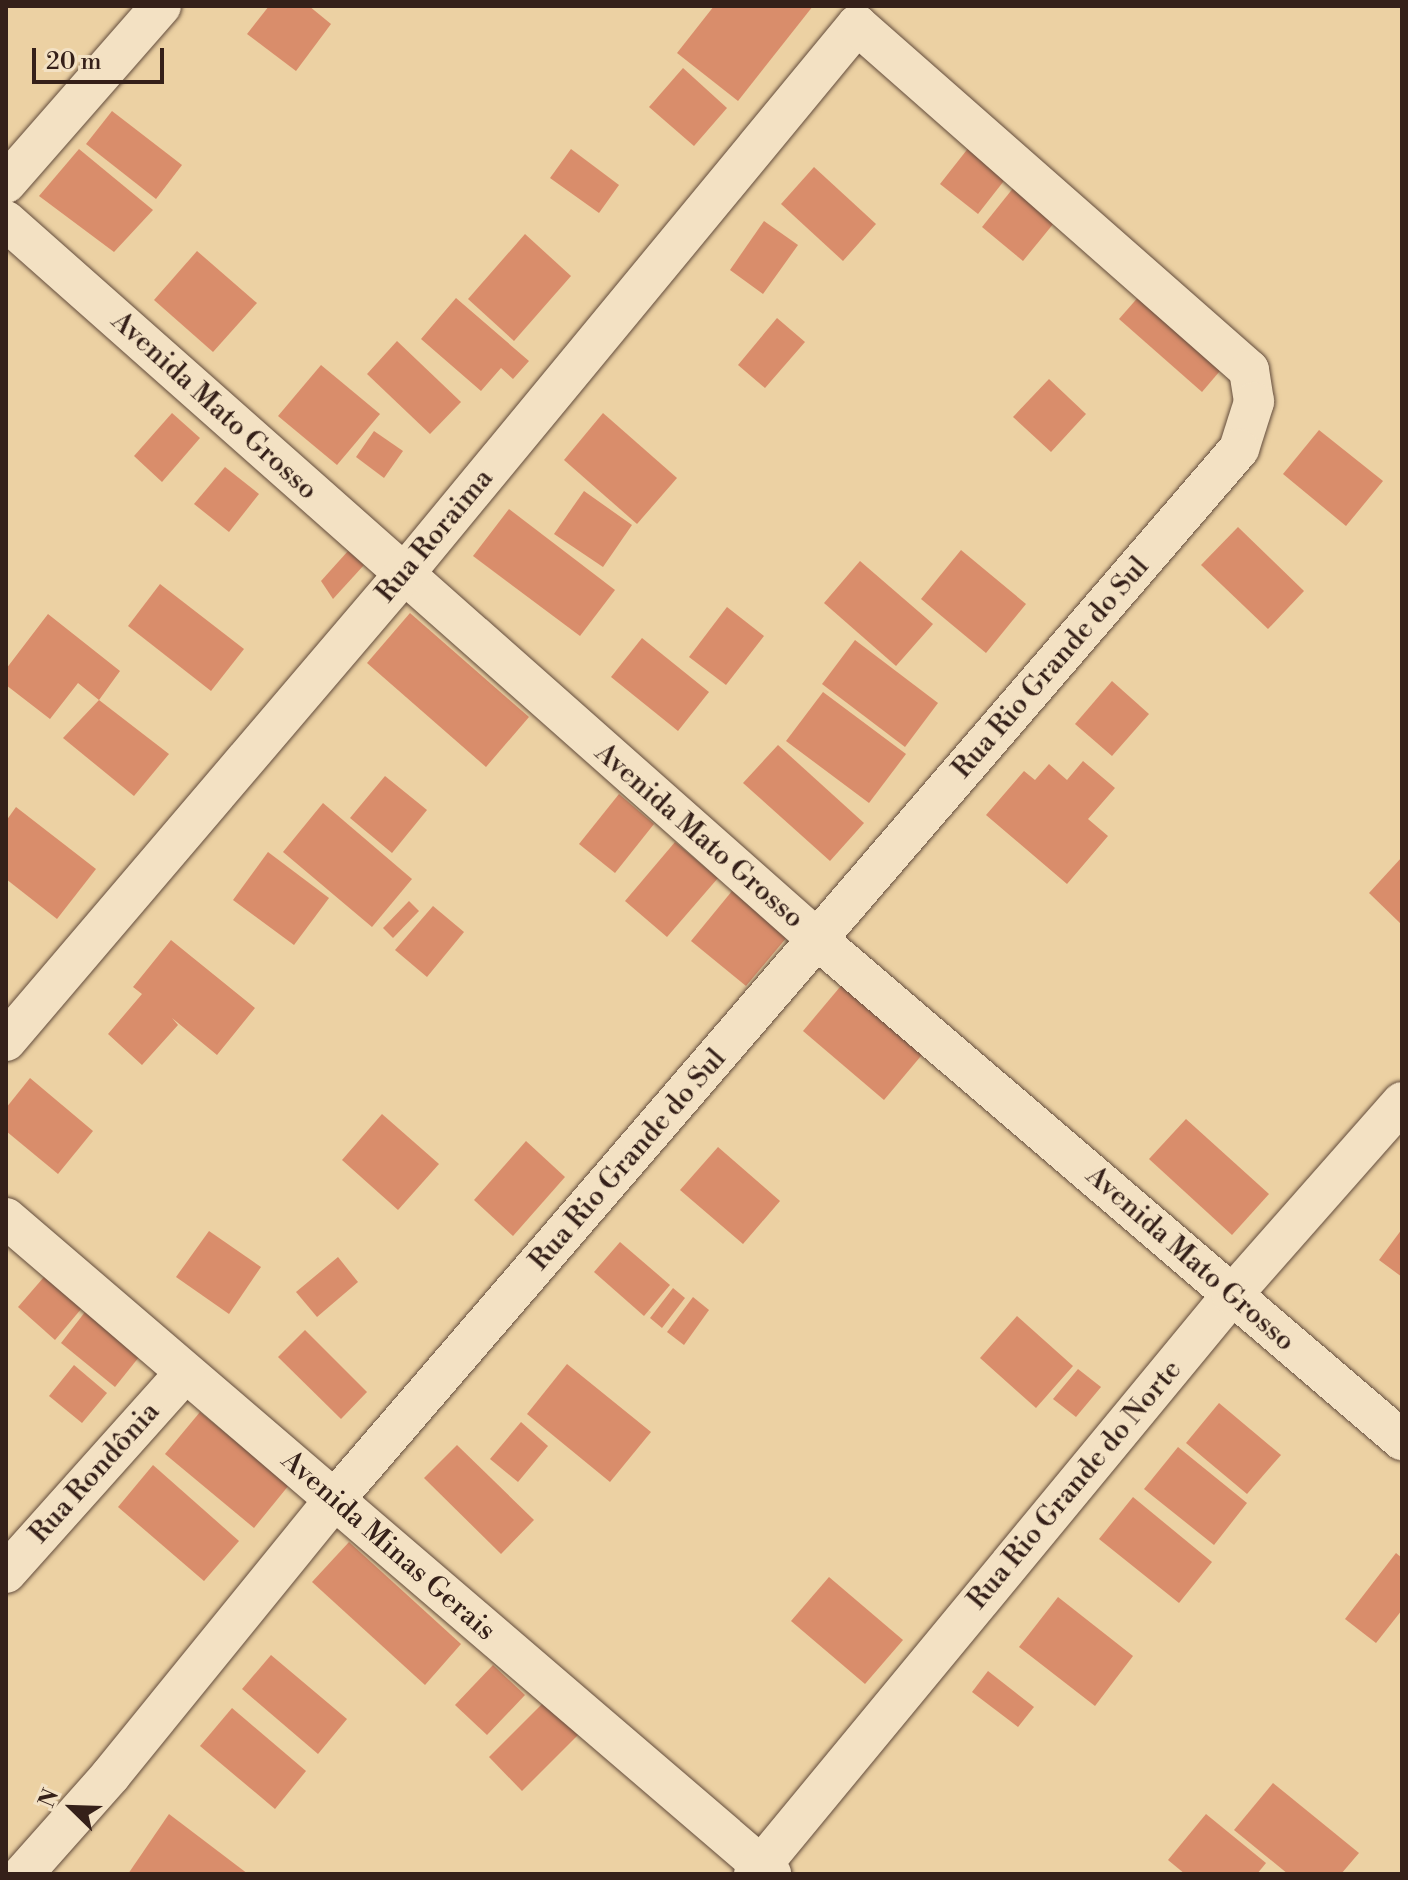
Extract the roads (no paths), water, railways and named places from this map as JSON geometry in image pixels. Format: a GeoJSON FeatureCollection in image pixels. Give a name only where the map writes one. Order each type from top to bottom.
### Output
{"type":"FeatureCollection","features":[{"type":"Feature","properties":{"kind":"street"},"geometry":{"type":"LineString","coordinates":[[6,183],[161,6]]}},
{"type":"Feature","properties":{"kind":"street","name":"Rua Roraima"},"geometry":{"type":"LineString","coordinates":[[6,1041],[404,574],[857,25],[1249,370],[1254,402],[1239,449]]}},
{"type":"Feature","properties":{"kind":"street","name":"Avenida Mato Grosso"},"geometry":{"type":"LineString","coordinates":[[6,221],[818,940],[1402,1440]]}},
{"type":"Feature","properties":{"kind":"street","name":"Rua Rio Grande do Sul"},"geometry":{"type":"LineString","coordinates":[[23,1874],[111,1775],[335,1499],[1239,449]]}},
{"type":"Feature","properties":{"kind":"street","name":"Rua Rio Grande do Norte"},"geometry":{"type":"LineString","coordinates":[[762,1871],[1232,1295],[1402,1102]]}},
{"type":"Feature","properties":{"kind":"street","name":"Avenida Minas Gerais"},"geometry":{"type":"LineString","coordinates":[[6,1218],[335,1499],[762,1871]]}},
{"type":"Feature","properties":{"kind":"street","name":"Rua Rondônia"},"geometry":{"type":"LineString","coordinates":[[6,1573],[185,1373]]}}]}
